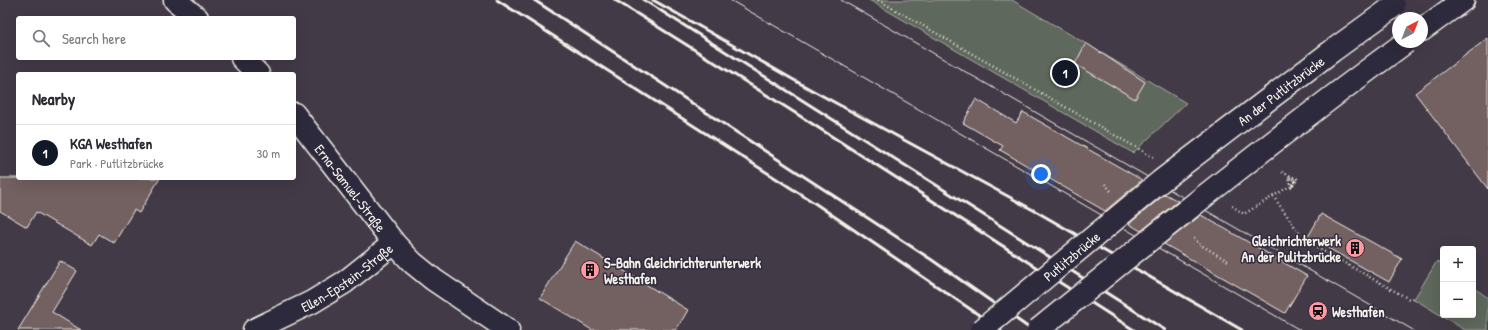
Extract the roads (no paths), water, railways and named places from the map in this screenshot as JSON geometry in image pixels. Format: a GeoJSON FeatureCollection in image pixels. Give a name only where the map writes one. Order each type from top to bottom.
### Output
{"type":"FeatureCollection","features":[{"type":"Feature","properties":{"kind":"main road"},"geometry":{"type":"LineString","coordinates":[[175,0],[195,16]]}},
{"type":"Feature","properties":{"kind":"main road","name":"An der Putlitzbrücke"},"geometry":{"type":"LineString","coordinates":[[1161,181],[1325,56],[1402,0]]}},
{"type":"Feature","properties":{"kind":"main road"},"geometry":{"type":"LineString","coordinates":[[1428,26],[1463,0]]}},
{"type":"Feature","properties":{"kind":"main road"},"geometry":{"type":"LineString","coordinates":[[1038,330],[1193,204],[1353,80],[1398,48]]}},
{"type":"Feature","properties":{"kind":"main road"},"geometry":{"type":"LineString","coordinates":[[244,60],[256,72]]}},
{"type":"Feature","properties":{"kind":"main road","name":"Erna-Samuel-Straße"},"geometry":{"type":"LineString","coordinates":[[296,117],[394,243]]}},
{"type":"Feature","properties":{"kind":"main road","name":"Putlitzbrücke"},"geometry":{"type":"LineString","coordinates":[[982,330],[1161,181]]}},
{"type":"Feature","properties":{"kind":"main road","name":"Ellen-Epstein-Straße"},"geometry":{"type":"LineString","coordinates":[[254,330],[312,302],[345,282],[394,243],[413,263],[434,280],[508,330]]}},
{"type":"Feature","properties":{"kind":"tram line"},"geometry":{"type":"LineString","coordinates":[[730,0],[1300,330]]}},
{"type":"Feature","properties":{"kind":"tram line"},"geometry":{"type":"LineString","coordinates":[[841,0],[1413,330]]}},
{"type":"Feature","properties":{"kind":"railway"},"geometry":{"type":"LineString","coordinates":[[497,0],[816,204],[1001,330]]}},
{"type":"Feature","properties":{"kind":"railway"},"geometry":{"type":"LineString","coordinates":[[534,0],[932,260],[1032,330]]}},
{"type":"Feature","properties":{"kind":"railway"},"geometry":{"type":"LineString","coordinates":[[615,0],[789,109],[1134,330]]}},
{"type":"Feature","properties":{"kind":"railway"},"geometry":{"type":"LineString","coordinates":[[644,0],[1165,330]]}},
{"type":"Feature","properties":{"kind":"railway"},"geometry":{"type":"LineString","coordinates":[[653,0],[808,88],[1037,212],[1242,330]]}},
{"type":"Feature","properties":{"kind":"place","name":"KGA Westhafen"},"geometry":{"type":"Point","coordinates":[1065,73]}},
{"type":"Feature","properties":{"kind":"place","name":"Gleichrichterwerk An der Pulitzbrücke"},"geometry":{"type":"Point","coordinates":[1355,248]}},
{"type":"Feature","properties":{"kind":"place","name":"S-Bahn Gleichrichterunterwerk Westhafen"},"geometry":{"type":"Point","coordinates":[590,270]}},
{"type":"Feature","properties":{"kind":"place","name":"Westhafen"},"geometry":{"type":"Point","coordinates":[1318,311]}}]}
